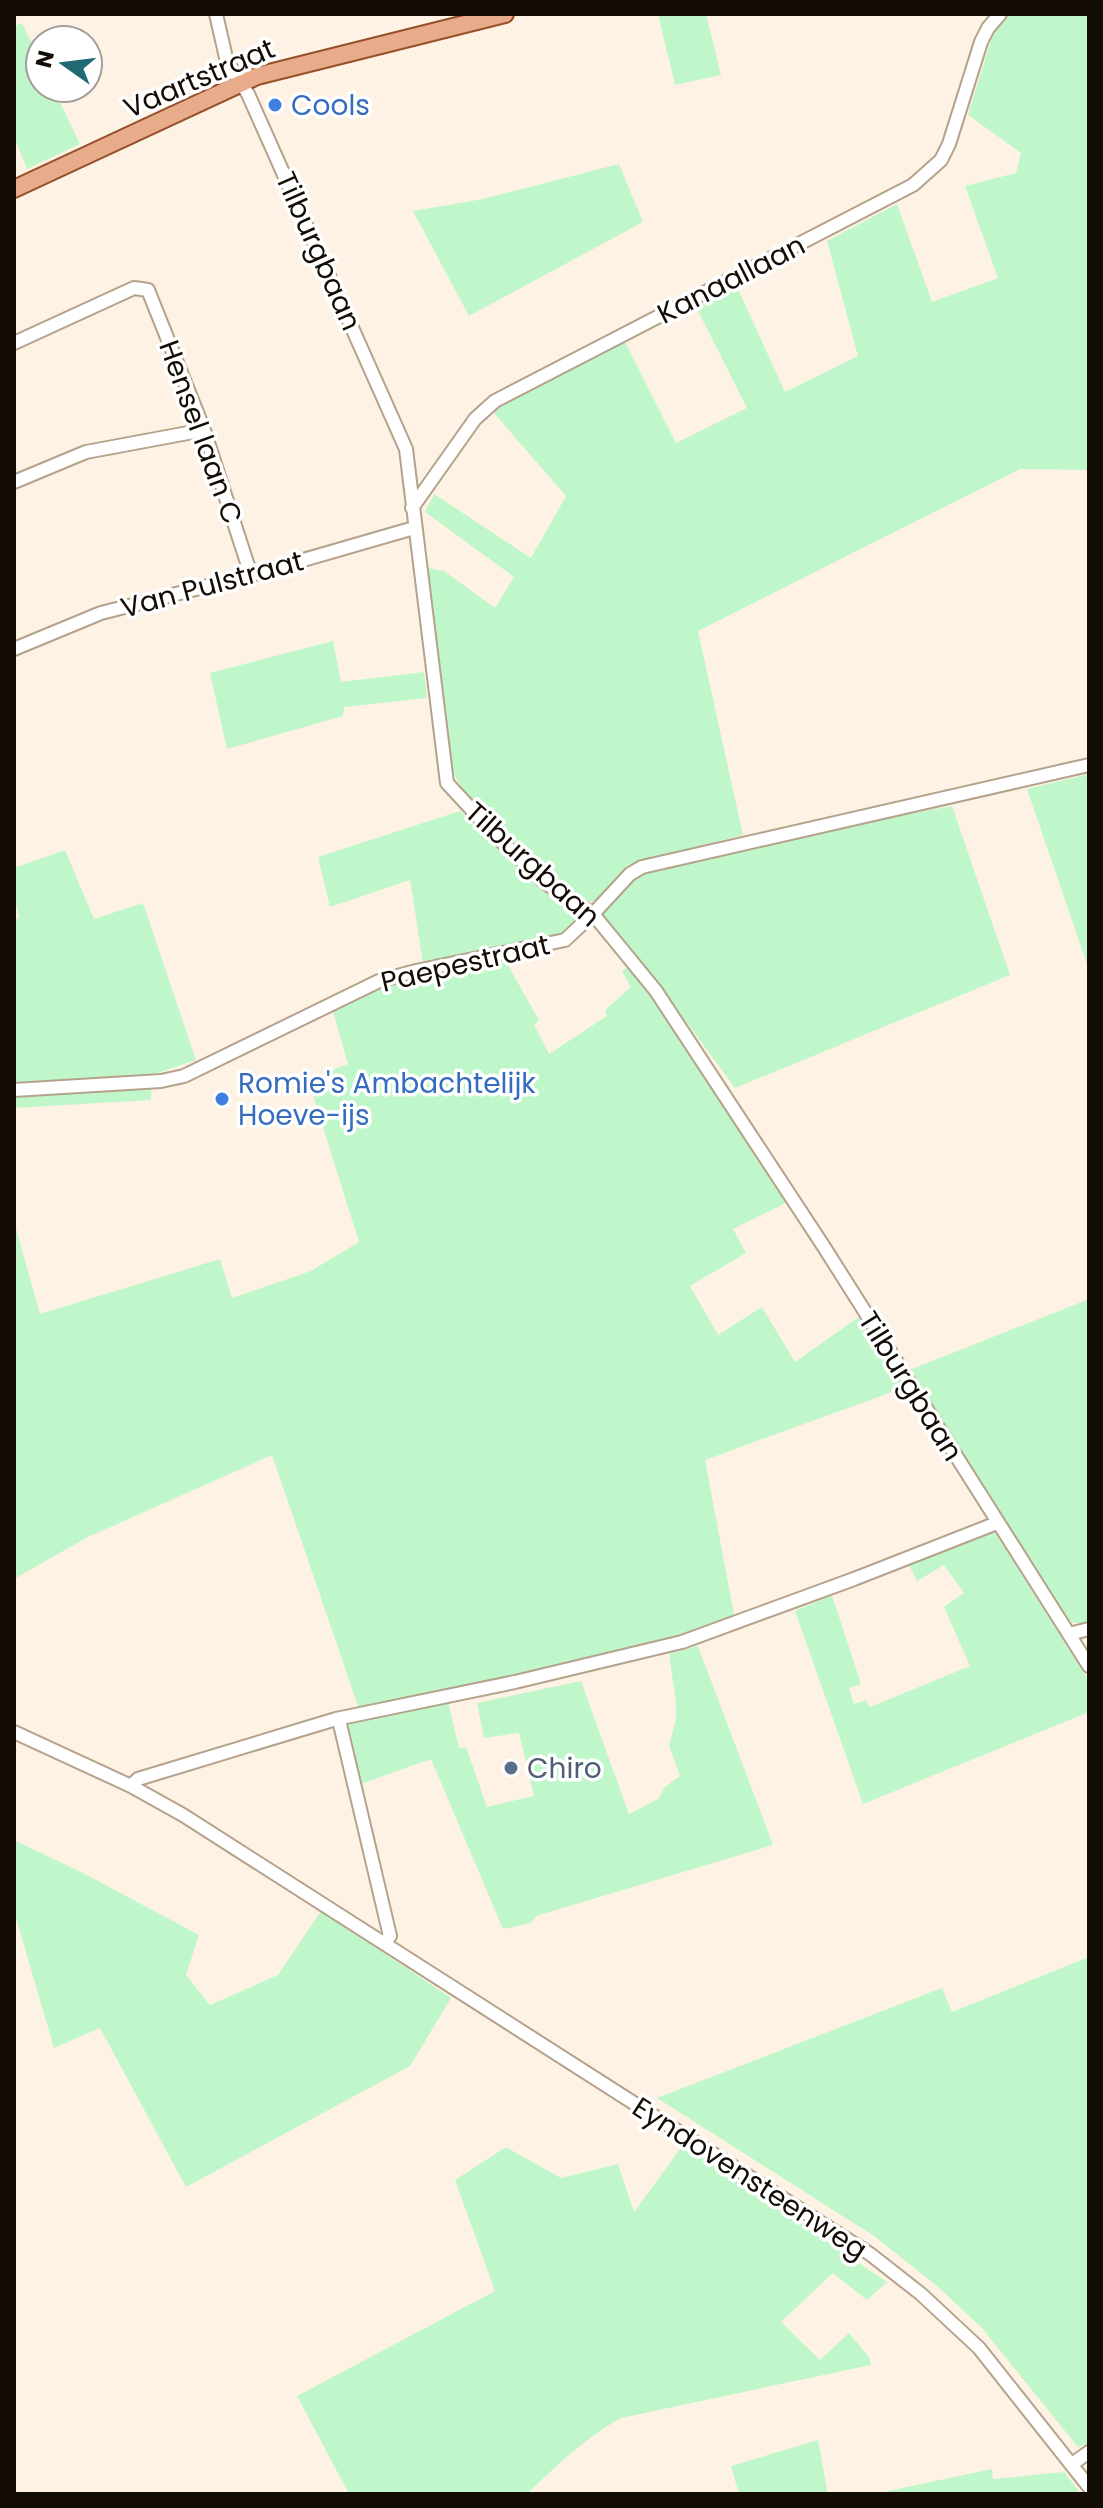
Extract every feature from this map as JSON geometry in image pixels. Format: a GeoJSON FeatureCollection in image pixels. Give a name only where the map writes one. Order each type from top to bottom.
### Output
{"type":"FeatureCollection","features":[{"type":"Feature","properties":{"kind":"main road","name":"Vaartstraat"},"geometry":{"type":"LineString","coordinates":[[14,189],[257,76],[505,14]]}},
{"type":"Feature","properties":{"kind":"street","name":"Tilburgbaan"},"geometry":{"type":"LineString","coordinates":[[216,14],[227,62],[248,94],[406,449],[447,783],[544,882],[593,914],[656,991],[713,1075],[1089,1666]]}},
{"type":"Feature","properties":{"kind":"street","name":"Kanaallaan"},"geometry":{"type":"LineString","coordinates":[[412,508],[475,419],[495,401],[834,228],[929,173],[941,160],[949,144],[981,42],[1000,14]]}},
{"type":"Feature","properties":{"kind":"street","name":"Hensel laan C"},"geometry":{"type":"LineString","coordinates":[[14,343],[134,288],[148,290],[204,430],[251,575]]}},
{"type":"Feature","properties":{"kind":"street"},"geometry":{"type":"LineString","coordinates":[[14,482],[86,452],[204,430]]}},
{"type":"Feature","properties":{"kind":"street","name":"Van Pulstraat"},"geometry":{"type":"LineString","coordinates":[[14,649],[101,613],[251,575],[414,528]]}},
{"type":"Feature","properties":{"kind":"street","name":"Paepestraat"},"geometry":{"type":"LineString","coordinates":[[14,1090],[161,1081],[184,1076],[379,981],[565,940],[630,874],[642,867],[1089,765]]}},
{"type":"Feature","properties":{"kind":"street"},"geometry":{"type":"LineString","coordinates":[[131,1786],[138,1779],[339,1720],[682,1642],[997,1523]]}},
{"type":"Feature","properties":{"kind":"street"},"geometry":{"type":"LineString","coordinates":[[1069,1634],[1089,1629]]}},
{"type":"Feature","properties":{"kind":"street"},"geometry":{"type":"LineString","coordinates":[[339,1720],[390,1936],[384,1943]]}},
{"type":"Feature","properties":{"kind":"street","name":"Eyndovensteenweg"},"geometry":{"type":"LineString","coordinates":[[14,1732],[131,1786],[183,1815],[870,2254],[921,2294],[979,2348],[1072,2464]]}},
{"type":"Feature","properties":{"kind":"street"},"geometry":{"type":"LineString","coordinates":[[1089,2452],[1072,2464],[1089,2487]]}},
{"type":"Feature","properties":{"kind":"green space"},"geometry":{"type":"Polygon","coordinates":[[[658,14],[706,14],[721,75],[675,85],[658,14]]]}},
{"type":"Feature","properties":{"kind":"green space"},"geometry":{"type":"Polygon","coordinates":[[[1009,14],[1089,14],[1089,470],[1020,469],[698,631],[743,835],[629,864],[596,902],[587,901],[549,880],[468,798],[451,769],[428,568],[444,571],[495,608],[514,577],[425,512],[434,494],[531,558],[566,496],[494,413],[507,398],[625,342],[676,443],[747,408],[696,307],[737,287],[785,392],[858,356],[827,241],[897,204],[932,302],[998,278],[965,186],[1016,173],[1021,153],[968,115],[993,34],[1009,14]]]}},
{"type":"Feature","properties":{"kind":"green space"},"geometry":{"type":"Polygon","coordinates":[[[22,23],[24,27],[24,104],[61,104],[80,144],[27,169],[14,137],[14,26],[22,23]]]}},
{"type":"Feature","properties":{"kind":"green space"},"geometry":{"type":"Polygon","coordinates":[[[619,164],[643,222],[469,316],[413,211],[483,199],[619,164]]]}},
{"type":"Feature","properties":{"kind":"green space"},"geometry":{"type":"Polygon","coordinates":[[[333,641],[341,682],[424,672],[427,698],[344,707],[343,716],[227,749],[210,673],[333,641]]]}},
{"type":"Feature","properties":{"kind":"green space"},"geometry":{"type":"Polygon","coordinates":[[[1089,774],[1089,970],[1027,789],[1089,774]]]}},
{"type":"Feature","properties":{"kind":"green space"},"geometry":{"type":"Polygon","coordinates":[[[952,806],[1010,975],[735,1088],[648,970],[600,912],[624,885],[639,874],[830,829],[952,806]]]}},
{"type":"Feature","properties":{"kind":"green space"},"geometry":{"type":"Polygon","coordinates":[[[460,811],[542,888],[579,910],[573,926],[558,936],[423,963],[410,880],[330,907],[318,857],[460,811]]]}},
{"type":"Feature","properties":{"kind":"green space"},"geometry":{"type":"Polygon","coordinates":[[[65,850],[94,919],[143,903],[196,1060],[152,1075],[14,1084],[14,920],[19,918],[14,894],[14,868],[65,850]]]}},
{"type":"Feature","properties":{"kind":"green space"},"geometry":{"type":"Polygon","coordinates":[[[505,960],[539,1020],[534,1025],[549,1054],[607,1016],[605,1010],[631,987],[622,971],[630,965],[788,1202],[733,1229],[746,1253],[690,1286],[718,1335],[762,1307],[795,1362],[860,1316],[906,1387],[705,1460],[735,1620],[695,1635],[613,1655],[359,1709],[272,1455],[88,1537],[14,1579],[14,1221],[40,1314],[220,1259],[232,1298],[311,1271],[359,1242],[312,1092],[333,1086],[329,1071],[348,1064],[332,1008],[418,975],[505,960]]]}},
{"type":"Feature","properties":{"kind":"green space"},"geometry":{"type":"Polygon","coordinates":[[[152,1086],[151,1100],[14,1108],[14,1095],[152,1086]]]}},
{"type":"Feature","properties":{"kind":"green space"},"geometry":{"type":"Polygon","coordinates":[[[1089,1299],[1089,1622],[1078,1623],[1063,1616],[907,1371],[1089,1299]]]}},
{"type":"Feature","properties":{"kind":"green space"},"geometry":{"type":"Polygon","coordinates":[[[992,1528],[1089,1681],[1089,1712],[863,1804],[795,1611],[832,1595],[861,1684],[849,1688],[854,1704],[866,1700],[870,1707],[970,1666],[944,1607],[964,1593],[944,1565],[917,1581],[909,1565],[912,1561],[992,1528]]]}},
{"type":"Feature","properties":{"kind":"green space"},"geometry":{"type":"Polygon","coordinates":[[[698,1646],[773,1845],[536,1916],[531,1923],[503,1929],[431,1759],[358,1785],[345,1725],[349,1719],[448,1701],[459,1748],[466,1747],[487,1807],[534,1796],[519,1733],[484,1738],[477,1703],[581,1681],[629,1814],[658,1799],[665,1787],[680,1776],[669,1746],[676,1719],[676,1703],[669,1654],[698,1646]]]}},
{"type":"Feature","properties":{"kind":"green space"},"geometry":{"type":"Polygon","coordinates":[[[14,1840],[199,1935],[186,1975],[210,2005],[278,1975],[321,1911],[451,1998],[410,2066],[186,2187],[100,2028],[54,2048],[14,1911],[14,1840]]]}},
{"type":"Feature","properties":{"kind":"green space"},"geometry":{"type":"Polygon","coordinates":[[[1089,1957],[1089,2443],[1078,2447],[981,2327],[937,2286],[874,2236],[657,2098],[942,1988],[952,2012],[1089,1957]]]}},
{"type":"Feature","properties":{"kind":"green space"},"geometry":{"type":"Polygon","coordinates":[[[683,2145],[887,2282],[867,2300],[833,2273],[781,2322],[820,2360],[849,2333],[869,2357],[871,2365],[621,2418],[583,2443],[527,2494],[349,2494],[297,2396],[495,2291],[455,2180],[506,2147],[561,2178],[618,2164],[634,2212],[683,2145]]]}},
{"type":"Feature","properties":{"kind":"green space"},"geometry":{"type":"Polygon","coordinates":[[[818,2440],[828,2494],[739,2494],[731,2466],[818,2440]]]}},
{"type":"Feature","properties":{"kind":"green space"},"geometry":{"type":"Polygon","coordinates":[[[992,2469],[993,2479],[1064,2472],[1081,2494],[874,2494],[992,2469]]]}},
{"type":"Feature","properties":{"kind":"place","name":"Cools"},"geometry":{"type":"Point","coordinates":[275,105]}},
{"type":"Feature","properties":{"kind":"place","name":"Romie's Ambachtelijk Hoeve-ijs"},"geometry":{"type":"Point","coordinates":[222,1099]}},
{"type":"Feature","properties":{"kind":"place","name":"Chiro"},"geometry":{"type":"Point","coordinates":[511,1768]}}]}
